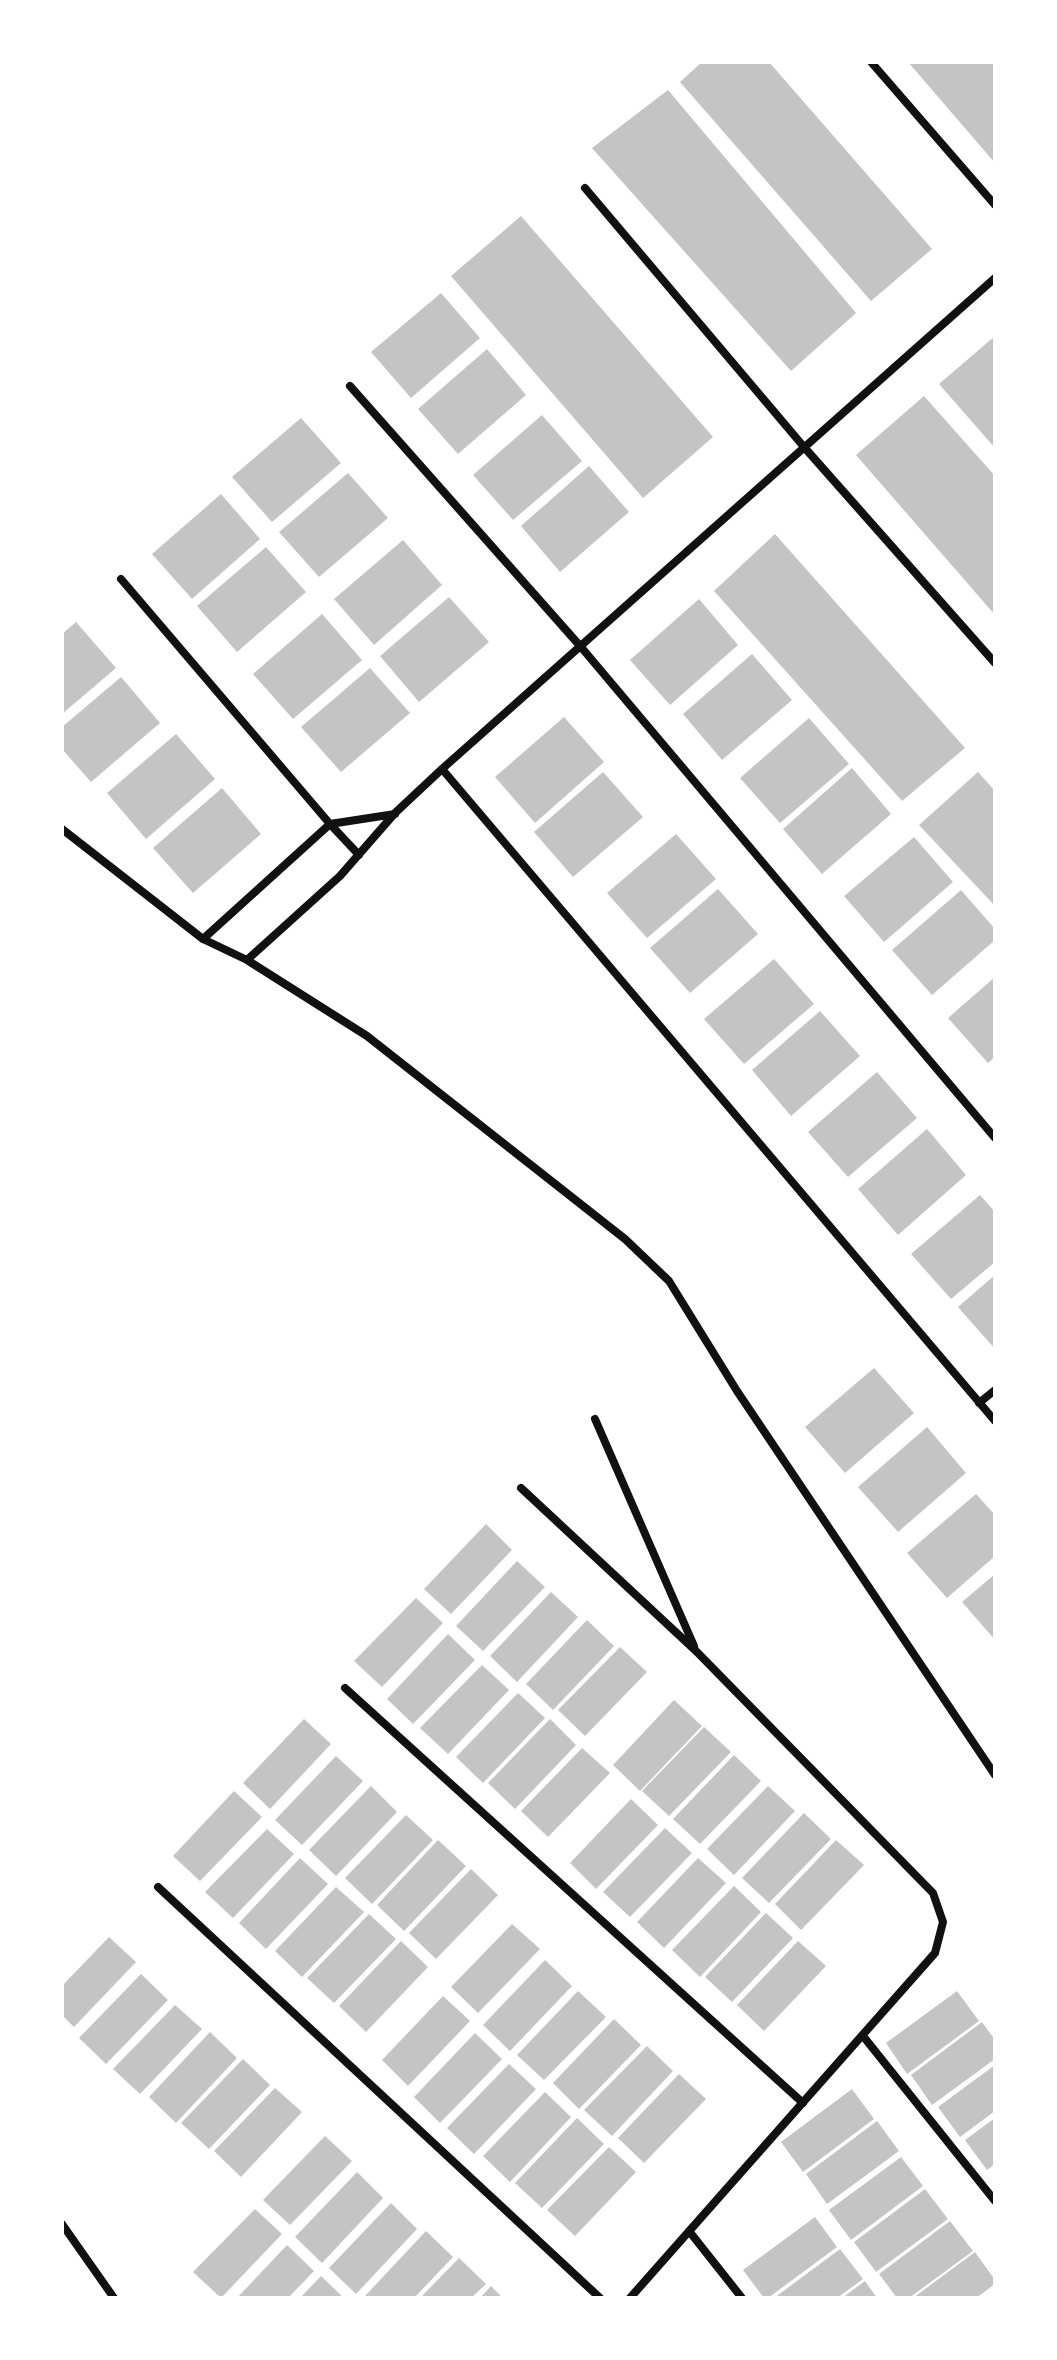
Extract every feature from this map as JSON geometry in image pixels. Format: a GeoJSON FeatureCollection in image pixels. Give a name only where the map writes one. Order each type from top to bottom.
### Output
{"type":"FeatureCollection","features":[{"type":"Feature","properties":{"kind":"street"},"geometry":{"type":"LineString","coordinates":[[871,62],[995,205]]}},
{"type":"Feature","properties":{"kind":"street"},"geometry":{"type":"LineString","coordinates":[[585,188],[804,447],[995,663]]}},
{"type":"Feature","properties":{"kind":"street"},"geometry":{"type":"LineString","coordinates":[[247,960],[340,876],[395,813],[442,769],[995,278]]}},
{"type":"Feature","properties":{"kind":"street"},"geometry":{"type":"LineString","coordinates":[[350,386],[581,647],[995,1138]]}},
{"type":"Feature","properties":{"kind":"street"},"geometry":{"type":"LineString","coordinates":[[121,579],[359,855]]}},
{"type":"Feature","properties":{"kind":"street"},"geometry":{"type":"LineString","coordinates":[[442,769],[995,1421]]}},
{"type":"Feature","properties":{"kind":"street"},"geometry":{"type":"LineString","coordinates":[[203,939],[330,824],[395,813]]}},
{"type":"Feature","properties":{"kind":"street"},"geometry":{"type":"LineString","coordinates":[[62,829],[203,939],[247,960],[367,1036],[625,1239],[669,1281],[737,1391],[995,1775]]}},
{"type":"Feature","properties":{"kind":"street"},"geometry":{"type":"LineString","coordinates":[[979,1403],[995,1390]]}},
{"type":"Feature","properties":{"kind":"street"},"geometry":{"type":"LineString","coordinates":[[595,1419],[696,1651]]}},
{"type":"Feature","properties":{"kind":"street"},"geometry":{"type":"LineString","coordinates":[[521,1488],[696,1651],[933,1893],[943,1922],[935,1953],[630,2298]]}},
{"type":"Feature","properties":{"kind":"street"},"geometry":{"type":"LineString","coordinates":[[345,1688],[803,2103]]}},
{"type":"Feature","properties":{"kind":"street"},"geometry":{"type":"LineString","coordinates":[[158,1887],[600,2298]]}},
{"type":"Feature","properties":{"kind":"street"},"geometry":{"type":"LineString","coordinates":[[863,2036],[995,2201]]}},
{"type":"Feature","properties":{"kind":"street"},"geometry":{"type":"LineString","coordinates":[[62,2224],[114,2298]]}},
{"type":"Feature","properties":{"kind":"street"},"geometry":{"type":"LineString","coordinates":[[689,2231],[742,2298]]}},
{"type":"Feature","properties":{"kind":"building"},"geometry":{"type":"Polygon","coordinates":[[[702,62],[769,62],[932,249],[871,301],[680,82],[702,62]]]}},
{"type":"Feature","properties":{"kind":"building"},"geometry":{"type":"Polygon","coordinates":[[[908,62],[995,62],[995,163],[908,62]]]}},
{"type":"Feature","properties":{"kind":"building"},"geometry":{"type":"Polygon","coordinates":[[[668,90],[856,313],[791,371],[592,148],[668,90]]]}},
{"type":"Feature","properties":{"kind":"building"},"geometry":{"type":"Polygon","coordinates":[[[521,216],[713,437],[643,498],[451,276],[521,216]]]}},
{"type":"Feature","properties":{"kind":"building"},"geometry":{"type":"Polygon","coordinates":[[[441,293],[480,338],[411,398],[371,352],[441,293]]]}},
{"type":"Feature","properties":{"kind":"building"},"geometry":{"type":"Polygon","coordinates":[[[995,336],[995,448],[939,384],[995,336]]]}},
{"type":"Feature","properties":{"kind":"building"},"geometry":{"type":"Polygon","coordinates":[[[487,349],[526,395],[458,454],[418,409],[487,349]]]}},
{"type":"Feature","properties":{"kind":"building"},"geometry":{"type":"Polygon","coordinates":[[[924,396],[995,476],[995,615],[856,455],[924,396]]]}},
{"type":"Feature","properties":{"kind":"building"},"geometry":{"type":"Polygon","coordinates":[[[542,415],[582,461],[513,520],[473,475],[542,415]]]}},
{"type":"Feature","properties":{"kind":"building"},"geometry":{"type":"Polygon","coordinates":[[[301,418],[341,463],[272,522],[232,477],[301,418]]]}},
{"type":"Feature","properties":{"kind":"building"},"geometry":{"type":"Polygon","coordinates":[[[589,466],[629,512],[560,572],[521,526],[589,466]]]}},
{"type":"Feature","properties":{"kind":"building"},"geometry":{"type":"Polygon","coordinates":[[[348,473],[388,518],[319,577],[279,532],[348,473]]]}},
{"type":"Feature","properties":{"kind":"building"},"geometry":{"type":"Polygon","coordinates":[[[221,494],[260,539],[192,599],[152,554],[221,494]]]}},
{"type":"Feature","properties":{"kind":"building"},"geometry":{"type":"Polygon","coordinates":[[[775,534],[965,748],[902,801],[714,591],[775,534]]]}},
{"type":"Feature","properties":{"kind":"building"},"geometry":{"type":"Polygon","coordinates":[[[403,540],[442,585],[374,645],[334,599],[403,540]]]}},
{"type":"Feature","properties":{"kind":"building"},"geometry":{"type":"Polygon","coordinates":[[[266,547],[306,592],[237,652],[197,606],[266,547]]]}},
{"type":"Feature","properties":{"kind":"building"},"geometry":{"type":"Polygon","coordinates":[[[449,597],[489,642],[419,702],[380,656],[449,597]]]}},
{"type":"Feature","properties":{"kind":"building"},"geometry":{"type":"Polygon","coordinates":[[[699,599],[738,645],[670,705],[630,660],[699,599]]]}},
{"type":"Feature","properties":{"kind":"building"},"geometry":{"type":"Polygon","coordinates":[[[322,614],[362,660],[293,719],[253,674],[322,614]]]}},
{"type":"Feature","properties":{"kind":"building"},"geometry":{"type":"Polygon","coordinates":[[[76,622],[116,668],[62,714],[62,634],[76,622]]]}},
{"type":"Feature","properties":{"kind":"building"},"geometry":{"type":"Polygon","coordinates":[[[752,654],[792,700],[722,760],[683,714],[752,654]]]}},
{"type":"Feature","properties":{"kind":"building"},"geometry":{"type":"Polygon","coordinates":[[[370,668],[410,713],[341,772],[301,727],[370,668]]]}},
{"type":"Feature","properties":{"kind":"building"},"geometry":{"type":"Polygon","coordinates":[[[121,677],[160,723],[91,782],[62,749],[62,727],[121,677]]]}},
{"type":"Feature","properties":{"kind":"building"},"geometry":{"type":"Polygon","coordinates":[[[564,717],[604,762],[535,823],[495,777],[564,717]]]}},
{"type":"Feature","properties":{"kind":"building"},"geometry":{"type":"Polygon","coordinates":[[[809,718],[849,764],[780,823],[740,778],[809,718]]]}},
{"type":"Feature","properties":{"kind":"building"},"geometry":{"type":"Polygon","coordinates":[[[176,734],[215,779],[146,839],[107,793],[176,734]]]}},
{"type":"Feature","properties":{"kind":"building"},"geometry":{"type":"Polygon","coordinates":[[[852,768],[891,814],[822,874],[783,829],[852,768]]]}},
{"type":"Feature","properties":{"kind":"building"},"geometry":{"type":"Polygon","coordinates":[[[603,772],[643,817],[573,877],[534,832],[603,772]]]}},
{"type":"Feature","properties":{"kind":"building"},"geometry":{"type":"Polygon","coordinates":[[[978,772],[995,791],[995,906],[919,825],[978,772]]]}},
{"type":"Feature","properties":{"kind":"building"},"geometry":{"type":"Polygon","coordinates":[[[222,788],[261,834],[193,893],[153,848],[222,788]]]}},
{"type":"Feature","properties":{"kind":"building"},"geometry":{"type":"Polygon","coordinates":[[[676,834],[716,879],[647,938],[607,893],[676,834]]]}},
{"type":"Feature","properties":{"kind":"building"},"geometry":{"type":"Polygon","coordinates":[[[914,837],[953,882],[884,942],[844,896],[914,837]]]}},
{"type":"Feature","properties":{"kind":"building"},"geometry":{"type":"Polygon","coordinates":[[[718,889],[758,934],[690,993],[650,948],[718,889]]]}},
{"type":"Feature","properties":{"kind":"building"},"geometry":{"type":"Polygon","coordinates":[[[961,890],[995,929],[995,940],[932,995],[892,950],[961,890]]]}},
{"type":"Feature","properties":{"kind":"building"},"geometry":{"type":"Polygon","coordinates":[[[774,959],[814,1004],[744,1064],[704,1019],[774,959]]]}},
{"type":"Feature","properties":{"kind":"building"},"geometry":{"type":"Polygon","coordinates":[[[995,977],[995,1057],[988,1063],[948,1018],[995,977]]]}},
{"type":"Feature","properties":{"kind":"building"},"geometry":{"type":"Polygon","coordinates":[[[820,1011],[860,1056],[791,1116],[752,1070],[820,1011]]]}},
{"type":"Feature","properties":{"kind":"building"},"geometry":{"type":"Polygon","coordinates":[[[877,1072],[917,1118],[848,1177],[808,1132],[877,1072]]]}},
{"type":"Feature","properties":{"kind":"building"},"geometry":{"type":"Polygon","coordinates":[[[927,1129],[966,1175],[898,1235],[858,1189],[927,1129]]]}},
{"type":"Feature","properties":{"kind":"building"},"geometry":{"type":"Polygon","coordinates":[[[980,1195],[995,1212],[995,1262],[951,1299],[911,1254],[980,1195]]]}},
{"type":"Feature","properties":{"kind":"building"},"geometry":{"type":"Polygon","coordinates":[[[995,1275],[995,1349],[958,1307],[995,1275]]]}},
{"type":"Feature","properties":{"kind":"building"},"geometry":{"type":"Polygon","coordinates":[[[874,1368],[914,1413],[845,1473],[805,1427],[874,1368]]]}},
{"type":"Feature","properties":{"kind":"building"},"geometry":{"type":"Polygon","coordinates":[[[927,1427],[966,1473],[898,1532],[858,1487],[927,1427]]]}},
{"type":"Feature","properties":{"kind":"building"},"geometry":{"type":"Polygon","coordinates":[[[976,1494],[995,1515],[995,1556],[947,1598],[907,1553],[976,1494]]]}},
{"type":"Feature","properties":{"kind":"building"},"geometry":{"type":"Polygon","coordinates":[[[486,1524],[512,1550],[451,1614],[424,1589],[486,1524]]]}},
{"type":"Feature","properties":{"kind":"building"},"geometry":{"type":"Polygon","coordinates":[[[517,1561],[545,1587],[483,1651],[456,1626],[517,1561]]]}},
{"type":"Feature","properties":{"kind":"building"},"geometry":{"type":"Polygon","coordinates":[[[995,1574],[995,1640],[962,1602],[995,1574]]]}},
{"type":"Feature","properties":{"kind":"building"},"geometry":{"type":"Polygon","coordinates":[[[551,1592],[578,1617],[517,1682],[490,1656],[551,1592]]]}},
{"type":"Feature","properties":{"kind":"building"},"geometry":{"type":"Polygon","coordinates":[[[416,1598],[443,1623],[382,1687],[354,1661],[416,1598]]]}},
{"type":"Feature","properties":{"kind":"building"},"geometry":{"type":"Polygon","coordinates":[[[587,1620],[614,1646],[553,1710],[526,1684],[587,1620]]]}},
{"type":"Feature","properties":{"kind":"building"},"geometry":{"type":"Polygon","coordinates":[[[448,1634],[475,1660],[413,1724],[387,1699],[448,1634]]]}},
{"type":"Feature","properties":{"kind":"building"},"geometry":{"type":"Polygon","coordinates":[[[620,1647],[647,1672],[585,1736],[558,1710],[620,1647]]]}},
{"type":"Feature","properties":{"kind":"building"},"geometry":{"type":"Polygon","coordinates":[[[482,1665],[509,1690],[448,1754],[420,1728],[482,1665]]]}},
{"type":"Feature","properties":{"kind":"building"},"geometry":{"type":"Polygon","coordinates":[[[518,1693],[545,1718],[483,1783],[456,1757],[518,1693]]]}},
{"type":"Feature","properties":{"kind":"building"},"geometry":{"type":"Polygon","coordinates":[[[674,1700],[702,1726],[640,1791],[613,1765],[674,1700]]]}},
{"type":"Feature","properties":{"kind":"building"},"geometry":{"type":"Polygon","coordinates":[[[304,1719],[331,1744],[270,1809],[243,1783],[304,1719]]]}},
{"type":"Feature","properties":{"kind":"building"},"geometry":{"type":"Polygon","coordinates":[[[550,1719],[576,1745],[515,1809],[488,1783],[550,1719]]]}},
{"type":"Feature","properties":{"kind":"building"},"geometry":{"type":"Polygon","coordinates":[[[704,1727],[731,1752],[669,1816],[642,1791],[704,1727]]]}},
{"type":"Feature","properties":{"kind":"building"},"geometry":{"type":"Polygon","coordinates":[[[582,1748],[610,1773],[548,1837],[521,1811],[582,1748]]]}},
{"type":"Feature","properties":{"kind":"building"},"geometry":{"type":"Polygon","coordinates":[[[734,1755],[761,1781],[700,1844],[673,1819],[734,1755]]]}},
{"type":"Feature","properties":{"kind":"building"},"geometry":{"type":"Polygon","coordinates":[[[336,1756],[363,1781],[302,1845],[275,1820],[336,1756]]]}},
{"type":"Feature","properties":{"kind":"building"},"geometry":{"type":"Polygon","coordinates":[[[371,1786],[397,1812],[336,1876],[309,1850],[371,1786]]]}},
{"type":"Feature","properties":{"kind":"building"},"geometry":{"type":"Polygon","coordinates":[[[768,1786],[795,1811],[734,1875],[707,1849],[768,1786]]]}},
{"type":"Feature","properties":{"kind":"building"},"geometry":{"type":"Polygon","coordinates":[[[234,1791],[262,1817],[200,1881],[173,1856],[234,1791]]]}},
{"type":"Feature","properties":{"kind":"building"},"geometry":{"type":"Polygon","coordinates":[[[631,1799],[658,1825],[596,1889],[570,1863],[631,1799]]]}},
{"type":"Feature","properties":{"kind":"building"},"geometry":{"type":"Polygon","coordinates":[[[804,1813],[831,1839],[769,1903],[742,1878],[804,1813]]]}},
{"type":"Feature","properties":{"kind":"building"},"geometry":{"type":"Polygon","coordinates":[[[406,1815],[433,1840],[372,1904],[345,1878],[406,1815]]]}},
{"type":"Feature","properties":{"kind":"building"},"geometry":{"type":"Polygon","coordinates":[[[665,1828],[692,1853],[630,1917],[603,1892],[665,1828]]]}},
{"type":"Feature","properties":{"kind":"building"},"geometry":{"type":"Polygon","coordinates":[[[267,1829],[294,1854],[233,1918],[205,1892],[267,1829]]]}},
{"type":"Feature","properties":{"kind":"building"},"geometry":{"type":"Polygon","coordinates":[[[438,1840],[466,1866],[404,1931],[377,1905],[438,1840]]]}},
{"type":"Feature","properties":{"kind":"building"},"geometry":{"type":"Polygon","coordinates":[[[836,1840],[864,1865],[801,1930],[775,1904],[836,1840]]]}},
{"type":"Feature","properties":{"kind":"building"},"geometry":{"type":"Polygon","coordinates":[[[300,1858],[328,1884],[266,1949],[239,1923],[300,1858]]]}},
{"type":"Feature","properties":{"kind":"building"},"geometry":{"type":"Polygon","coordinates":[[[698,1858],[726,1883],[664,1948],[637,1922],[698,1858]]]}},
{"type":"Feature","properties":{"kind":"building"},"geometry":{"type":"Polygon","coordinates":[[[471,1869],[498,1895],[436,1959],[409,1933],[471,1869]]]}},
{"type":"Feature","properties":{"kind":"building"},"geometry":{"type":"Polygon","coordinates":[[[734,1886],[761,1912],[700,1977],[672,1950],[734,1886]]]}},
{"type":"Feature","properties":{"kind":"building"},"geometry":{"type":"Polygon","coordinates":[[[336,1887],[364,1912],[302,1977],[275,1951],[336,1887]]]}},
{"type":"Feature","properties":{"kind":"building"},"geometry":{"type":"Polygon","coordinates":[[[766,1913],[793,1938],[732,2002],[705,1977],[766,1913]]]}},
{"type":"Feature","properties":{"kind":"building"},"geometry":{"type":"Polygon","coordinates":[[[369,1914],[396,1939],[334,2003],[307,1978],[369,1914]]]}},
{"type":"Feature","properties":{"kind":"building"},"geometry":{"type":"Polygon","coordinates":[[[512,1924],[540,1949],[478,2013],[451,1987],[512,1924]]]}},
{"type":"Feature","properties":{"kind":"building"},"geometry":{"type":"Polygon","coordinates":[[[109,1937],[136,1962],[74,2027],[62,2015],[62,1986],[109,1937]]]}},
{"type":"Feature","properties":{"kind":"building"},"geometry":{"type":"Polygon","coordinates":[[[401,1941],[428,1967],[366,2032],[339,2006],[401,1941]]]}},
{"type":"Feature","properties":{"kind":"building"},"geometry":{"type":"Polygon","coordinates":[[[798,1941],[826,1966],[764,2031],[737,2005],[798,1941]]]}},
{"type":"Feature","properties":{"kind":"building"},"geometry":{"type":"Polygon","coordinates":[[[545,1960],[572,1986],[510,2051],[483,2025],[545,1960]]]}},
{"type":"Feature","properties":{"kind":"building"},"geometry":{"type":"Polygon","coordinates":[[[141,1974],[168,2000],[106,2064],[79,2038],[141,1974]]]}},
{"type":"Feature","properties":{"kind":"building"},"geometry":{"type":"Polygon","coordinates":[[[578,1991],[606,2017],[544,2080],[517,2055],[578,1991]]]}},
{"type":"Feature","properties":{"kind":"building"},"geometry":{"type":"Polygon","coordinates":[[[957,1991],[979,2021],[907,2074],[886,2043],[957,1991]]]}},
{"type":"Feature","properties":{"kind":"building"},"geometry":{"type":"Polygon","coordinates":[[[443,1996],[470,2021],[408,2086],[382,2060],[443,1996]]]}},
{"type":"Feature","properties":{"kind":"building"},"geometry":{"type":"Polygon","coordinates":[[[175,2005],[202,2029],[140,2094],[113,2069],[175,2005]]]}},
{"type":"Feature","properties":{"kind":"building"},"geometry":{"type":"Polygon","coordinates":[[[614,2019],[641,2045],[579,2109],[553,2083],[614,2019]]]}},
{"type":"Feature","properties":{"kind":"building"},"geometry":{"type":"Polygon","coordinates":[[[982,2022],[995,2040],[995,2059],[932,2105],[911,2075],[982,2022]]]}},
{"type":"Feature","properties":{"kind":"building"},"geometry":{"type":"Polygon","coordinates":[[[210,2032],[237,2058],[176,2123],[149,2097],[210,2032]]]}},
{"type":"Feature","properties":{"kind":"building"},"geometry":{"type":"Polygon","coordinates":[[[475,2033],[502,2059],[440,2123],[414,2097],[475,2033]]]}},
{"type":"Feature","properties":{"kind":"building"},"geometry":{"type":"Polygon","coordinates":[[[647,2046],[673,2071],[612,2136],[584,2110],[647,2046]]]}},
{"type":"Feature","properties":{"kind":"building"},"geometry":{"type":"Polygon","coordinates":[[[243,2059],[270,2085],[209,2149],[181,2123],[243,2059]]]}},
{"type":"Feature","properties":{"kind":"building"},"geometry":{"type":"Polygon","coordinates":[[[509,2064],[536,2089],[474,2154],[447,2128],[509,2064]]]}},
{"type":"Feature","properties":{"kind":"building"},"geometry":{"type":"Polygon","coordinates":[[[995,2065],[995,2111],[960,2137],[938,2107],[995,2065]]]}},
{"type":"Feature","properties":{"kind":"building"},"geometry":{"type":"Polygon","coordinates":[[[679,2074],[706,2099],[644,2163],[618,2138],[679,2074]]]}},
{"type":"Feature","properties":{"kind":"building"},"geometry":{"type":"Polygon","coordinates":[[[275,2088],[302,2112],[241,2177],[214,2151],[275,2088]]]}},
{"type":"Feature","properties":{"kind":"building"},"geometry":{"type":"Polygon","coordinates":[[[852,2089],[874,2119],[803,2172],[781,2142],[852,2089]]]}},
{"type":"Feature","properties":{"kind":"building"},"geometry":{"type":"Polygon","coordinates":[[[545,2092],[571,2117],[510,2182],[483,2156],[545,2092]]]}},
{"type":"Feature","properties":{"kind":"building"},"geometry":{"type":"Polygon","coordinates":[[[577,2118],[604,2144],[542,2208],[515,2183],[577,2118]]]}},
{"type":"Feature","properties":{"kind":"building"},"geometry":{"type":"Polygon","coordinates":[[[995,2118],[995,2164],[987,2170],[965,2140],[995,2118]]]}},
{"type":"Feature","properties":{"kind":"building"},"geometry":{"type":"Polygon","coordinates":[[[877,2121],[899,2151],[827,2204],[806,2174],[877,2121]]]}},
{"type":"Feature","properties":{"kind":"building"},"geometry":{"type":"Polygon","coordinates":[[[325,2136],[352,2161],[290,2225],[263,2200],[325,2136]]]}},
{"type":"Feature","properties":{"kind":"building"},"geometry":{"type":"Polygon","coordinates":[[[609,2147],[636,2172],[575,2236],[547,2210],[609,2147]]]}},
{"type":"Feature","properties":{"kind":"building"},"geometry":{"type":"Polygon","coordinates":[[[901,2157],[923,2186],[851,2240],[829,2210],[901,2157]]]}},
{"type":"Feature","properties":{"kind":"building"},"geometry":{"type":"Polygon","coordinates":[[[357,2172],[383,2198],[322,2263],[295,2237],[357,2172]]]}},
{"type":"Feature","properties":{"kind":"building"},"geometry":{"type":"Polygon","coordinates":[[[925,2189],[948,2219],[876,2272],[854,2242],[925,2189]]]}},
{"type":"Feature","properties":{"kind":"building"},"geometry":{"type":"Polygon","coordinates":[[[391,2203],[417,2229],[356,2294],[329,2268],[391,2203]]]}},
{"type":"Feature","properties":{"kind":"building"},"geometry":{"type":"Polygon","coordinates":[[[255,2209],[282,2234],[221,2298],[193,2272],[255,2209]]]}},
{"type":"Feature","properties":{"kind":"building"},"geometry":{"type":"Polygon","coordinates":[[[815,2217],[837,2247],[764,2298],[743,2270],[815,2217]]]}},
{"type":"Feature","properties":{"kind":"building"},"geometry":{"type":"Polygon","coordinates":[[[950,2221],[973,2251],[909,2298],[897,2298],[879,2274],[950,2221]]]}},
{"type":"Feature","properties":{"kind":"building"},"geometry":{"type":"Polygon","coordinates":[[[426,2231],[453,2257],[414,2298],[367,2298],[365,2296],[426,2231]]]}},
{"type":"Feature","properties":{"kind":"building"},"geometry":{"type":"Polygon","coordinates":[[[287,2245],[314,2271],[288,2298],[237,2298],[287,2245]]]}},
{"type":"Feature","properties":{"kind":"building"},"geometry":{"type":"Polygon","coordinates":[[[840,2249],[863,2279],[837,2298],[774,2298],[840,2249]]]}},
{"type":"Feature","properties":{"kind":"building"},"geometry":{"type":"Polygon","coordinates":[[[975,2252],[995,2284],[976,2298],[913,2298],[975,2252]]]}},
{"type":"Feature","properties":{"kind":"building"},"geometry":{"type":"Polygon","coordinates":[[[459,2258],[486,2284],[471,2298],[420,2298],[459,2258]]]}},
{"type":"Feature","properties":{"kind":"building"},"geometry":{"type":"Polygon","coordinates":[[[321,2276],[344,2298],[300,2298],[321,2276]]]}},
{"type":"Feature","properties":{"kind":"building"},"geometry":{"type":"Polygon","coordinates":[[[865,2281],[877,2298],[842,2298],[865,2281]]]}},
{"type":"Feature","properties":{"kind":"building"},"geometry":{"type":"Polygon","coordinates":[[[491,2286],[503,2298],[480,2298],[491,2286]]]}}]}
